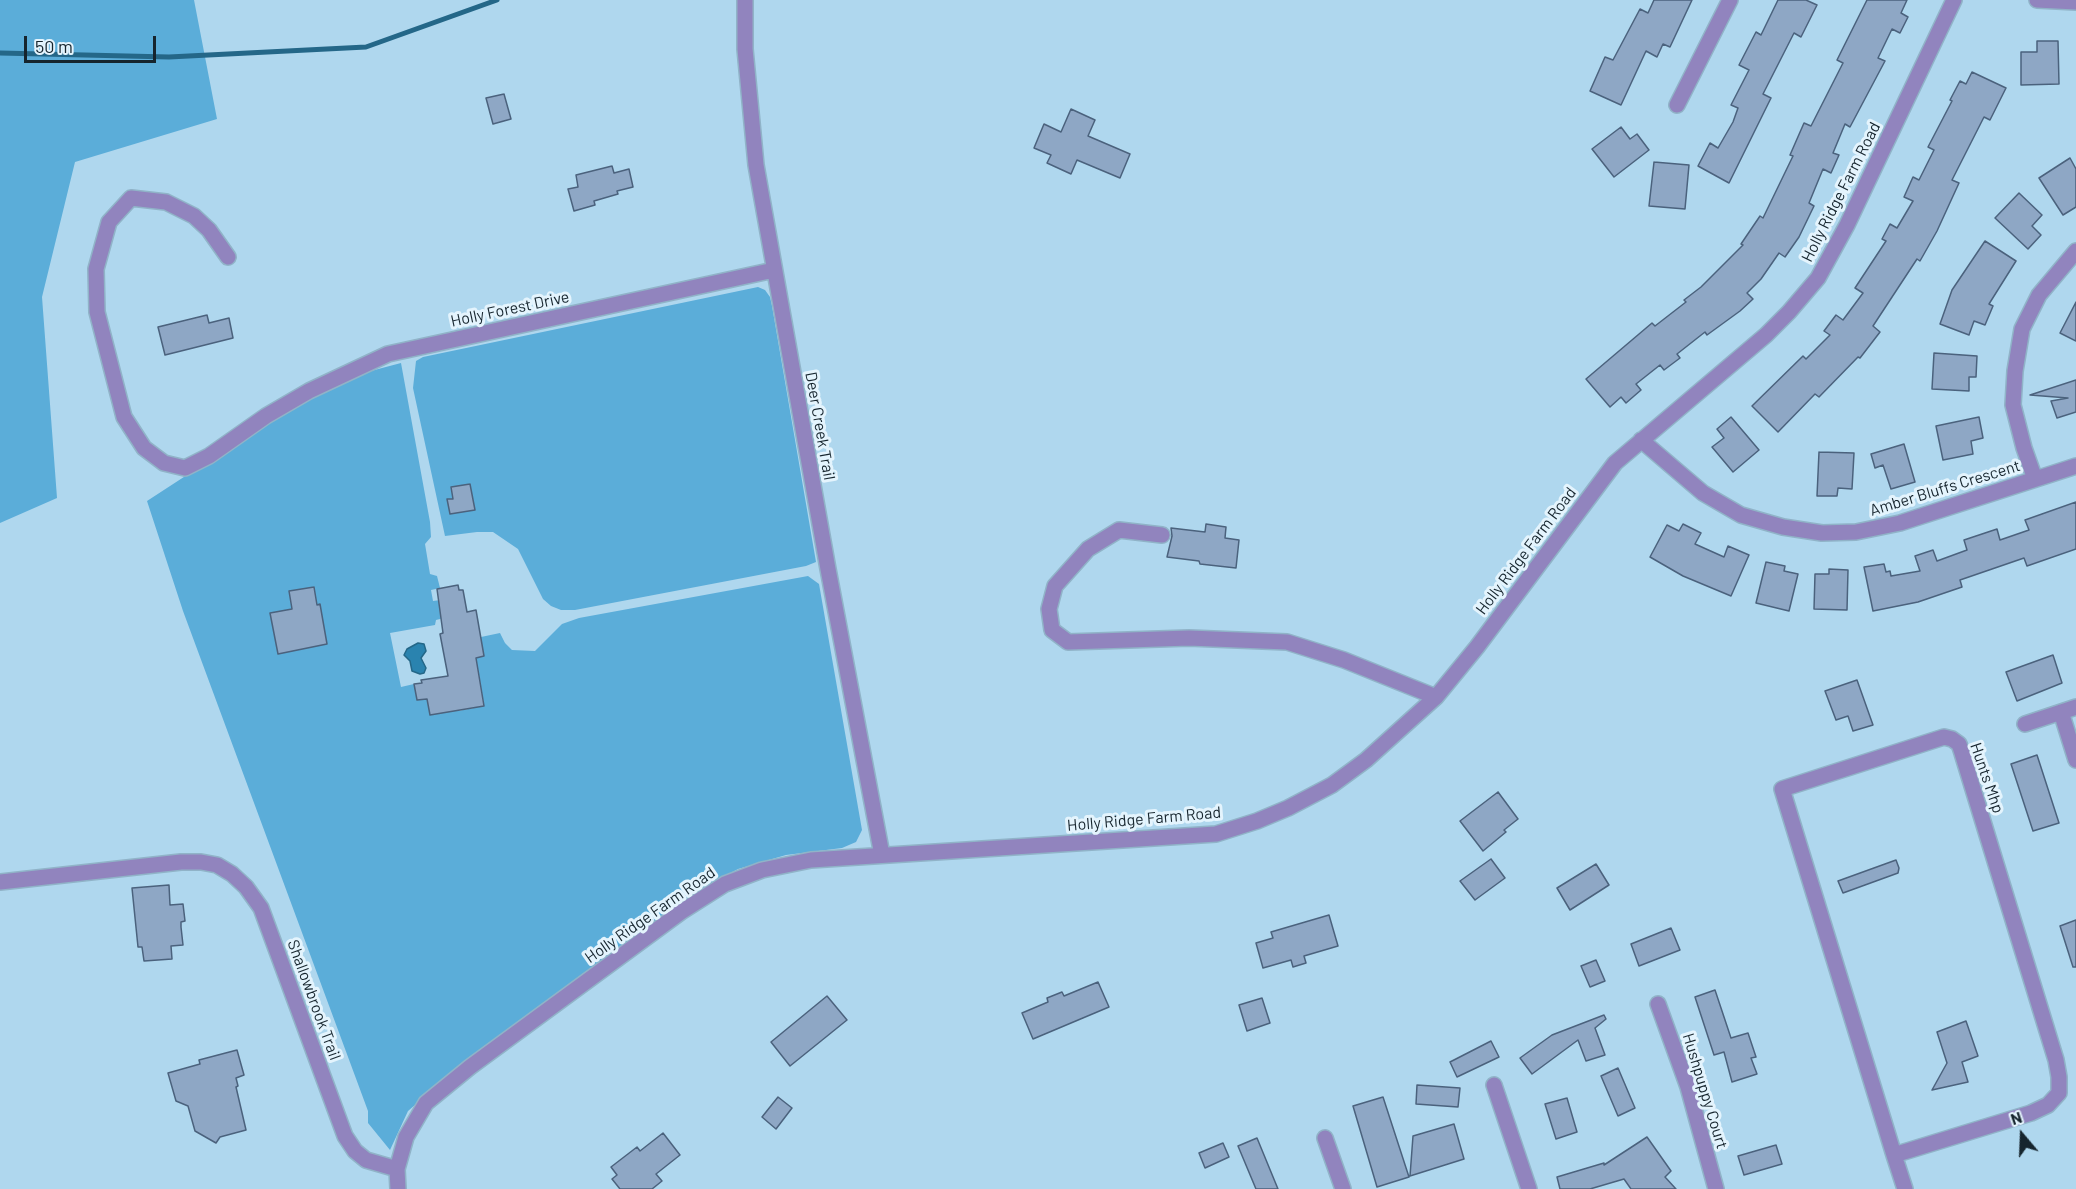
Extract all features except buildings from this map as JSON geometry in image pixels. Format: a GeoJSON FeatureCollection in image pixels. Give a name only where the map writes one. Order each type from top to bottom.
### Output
{"type":"FeatureCollection","features":[{"type":"Feature","properties":{"kind":"street","name":"Deer Creek Trail"},"geometry":{"type":"LineString","coordinates":[[745,0],[745,49],[756,165],[882,855]]}},
{"type":"Feature","properties":{"kind":"street"},"geometry":{"type":"LineString","coordinates":[[1677,105],[1730,0]]}},
{"type":"Feature","properties":{"kind":"street","name":"Holly Ridge Farm Road"},"geometry":{"type":"LineString","coordinates":[[398,1189],[397,1169],[406,1137],[426,1102],[470,1067],[698,901],[725,884],[762,870],[810,860],[1216,834],[1288,808],[1332,785],[1366,760],[1436,697],[1490,629],[1614,463],[1766,335],[1818,278],[1847,225],[1954,0]]}},
{"type":"Feature","properties":{"kind":"street"},"geometry":{"type":"LineString","coordinates":[[2037,0],[2076,2]]}},
{"type":"Feature","properties":{"kind":"street","name":"Holly Forest Drive"},"geometry":{"type":"LineString","coordinates":[[228,257],[209,230],[194,216],[166,202],[131,198],[109,222],[96,270],[97,312],[124,417],[144,448],[164,463],[185,468],[209,456],[266,416],[309,391],[388,354],[774,270]]}},
{"type":"Feature","properties":{"kind":"street","name":"Amber Bluffs Crescent"},"geometry":{"type":"LineString","coordinates":[[2035,479],[2013,405],[2015,371],[2022,329],[2038,295],[2076,251]]}},
{"type":"Feature","properties":{"kind":"street","name":"Amber Bluffs Crescent"},"geometry":{"type":"LineString","coordinates":[[1641,440],[1703,494],[1741,515],[1783,527],[1821,533],[1856,532],[1899,524],[2076,466]]}},
{"type":"Feature","properties":{"kind":"street"},"geometry":{"type":"LineString","coordinates":[[1162,535],[1119,530],[1088,549],[1055,586],[1049,609],[1052,630],[1068,642],[1189,638],[1287,642],[1344,660],[1436,697]]}},
{"type":"Feature","properties":{"kind":"street"},"geometry":{"type":"LineString","coordinates":[[2025,724],[2069,710],[2076,760]]}},
{"type":"Feature","properties":{"kind":"street","name":"Hunts Mhp"},"geometry":{"type":"LineString","coordinates":[[1894,1155],[2031,1113],[2048,1106],[2059,1093],[2056,1060],[1962,753],[1959,744],[1944,736],[1782,789],[1894,1155],[1905,1189]]}},
{"type":"Feature","properties":{"kind":"street","name":"Shallowbrook Trail"},"geometry":{"type":"LineString","coordinates":[[0,882],[181,862],[217,865],[232,874],[246,887],[261,908],[345,1136],[355,1151],[366,1160],[397,1169]]}},
{"type":"Feature","properties":{"kind":"street","name":"Hushpuppy Court"},"geometry":{"type":"LineString","coordinates":[[1658,1004],[1688,1087],[1716,1189]]}},
{"type":"Feature","properties":{"kind":"street"},"geometry":{"type":"LineString","coordinates":[[1494,1085],[1530,1189]]}},
{"type":"Feature","properties":{"kind":"street"},"geometry":{"type":"LineString","coordinates":[[1325,1138],[1342,1189]]}},
{"type":"Feature","properties":{"kind":"shaded area"},"geometry":{"type":"Polygon","coordinates":[[[0,0],[194,0],[217,119],[75,162],[42,297],[57,498],[0,523],[0,0]]]}},
{"type":"Feature","properties":{"kind":"shaded area"},"geometry":{"type":"Polygon","coordinates":[[[758,287],[765,290],[772,306],[816,562],[806,566],[575,610],[561,610],[551,606],[543,599],[518,549],[493,532],[445,536],[413,388],[416,361],[423,357],[758,287]]]}},
{"type":"Feature","properties":{"kind":"shaded area"},"geometry":{"type":"Polygon","coordinates":[[[401,363],[430,522],[431,537],[425,544],[430,574],[437,576],[440,588],[431,590],[433,601],[441,600],[444,618],[436,620],[435,625],[390,633],[401,687],[414,684],[417,700],[427,699],[456,707],[458,711],[484,706],[478,672],[471,658],[481,637],[500,633],[512,650],[535,651],[562,624],[579,618],[808,576],[819,584],[862,830],[856,842],[842,848],[786,855],[738,869],[695,892],[553,996],[439,1084],[408,1111],[390,1150],[368,1123],[368,1111],[183,611],[147,501],[273,419],[348,377],[401,363]]]}},
{"type":"Feature","properties":{"kind":"shaded area"},"geometry":{"type":"Polygon","coordinates":[[[418,643],[424,644],[426,651],[421,658],[426,668],[424,673],[420,674],[412,671],[410,661],[404,655],[407,649],[418,643]]]}},
{"type":"Feature","properties":{"kind":"waterway"},"geometry":{"type":"LineString","coordinates":[[0,53],[169,57],[366,47],[497,0]]}}]}
